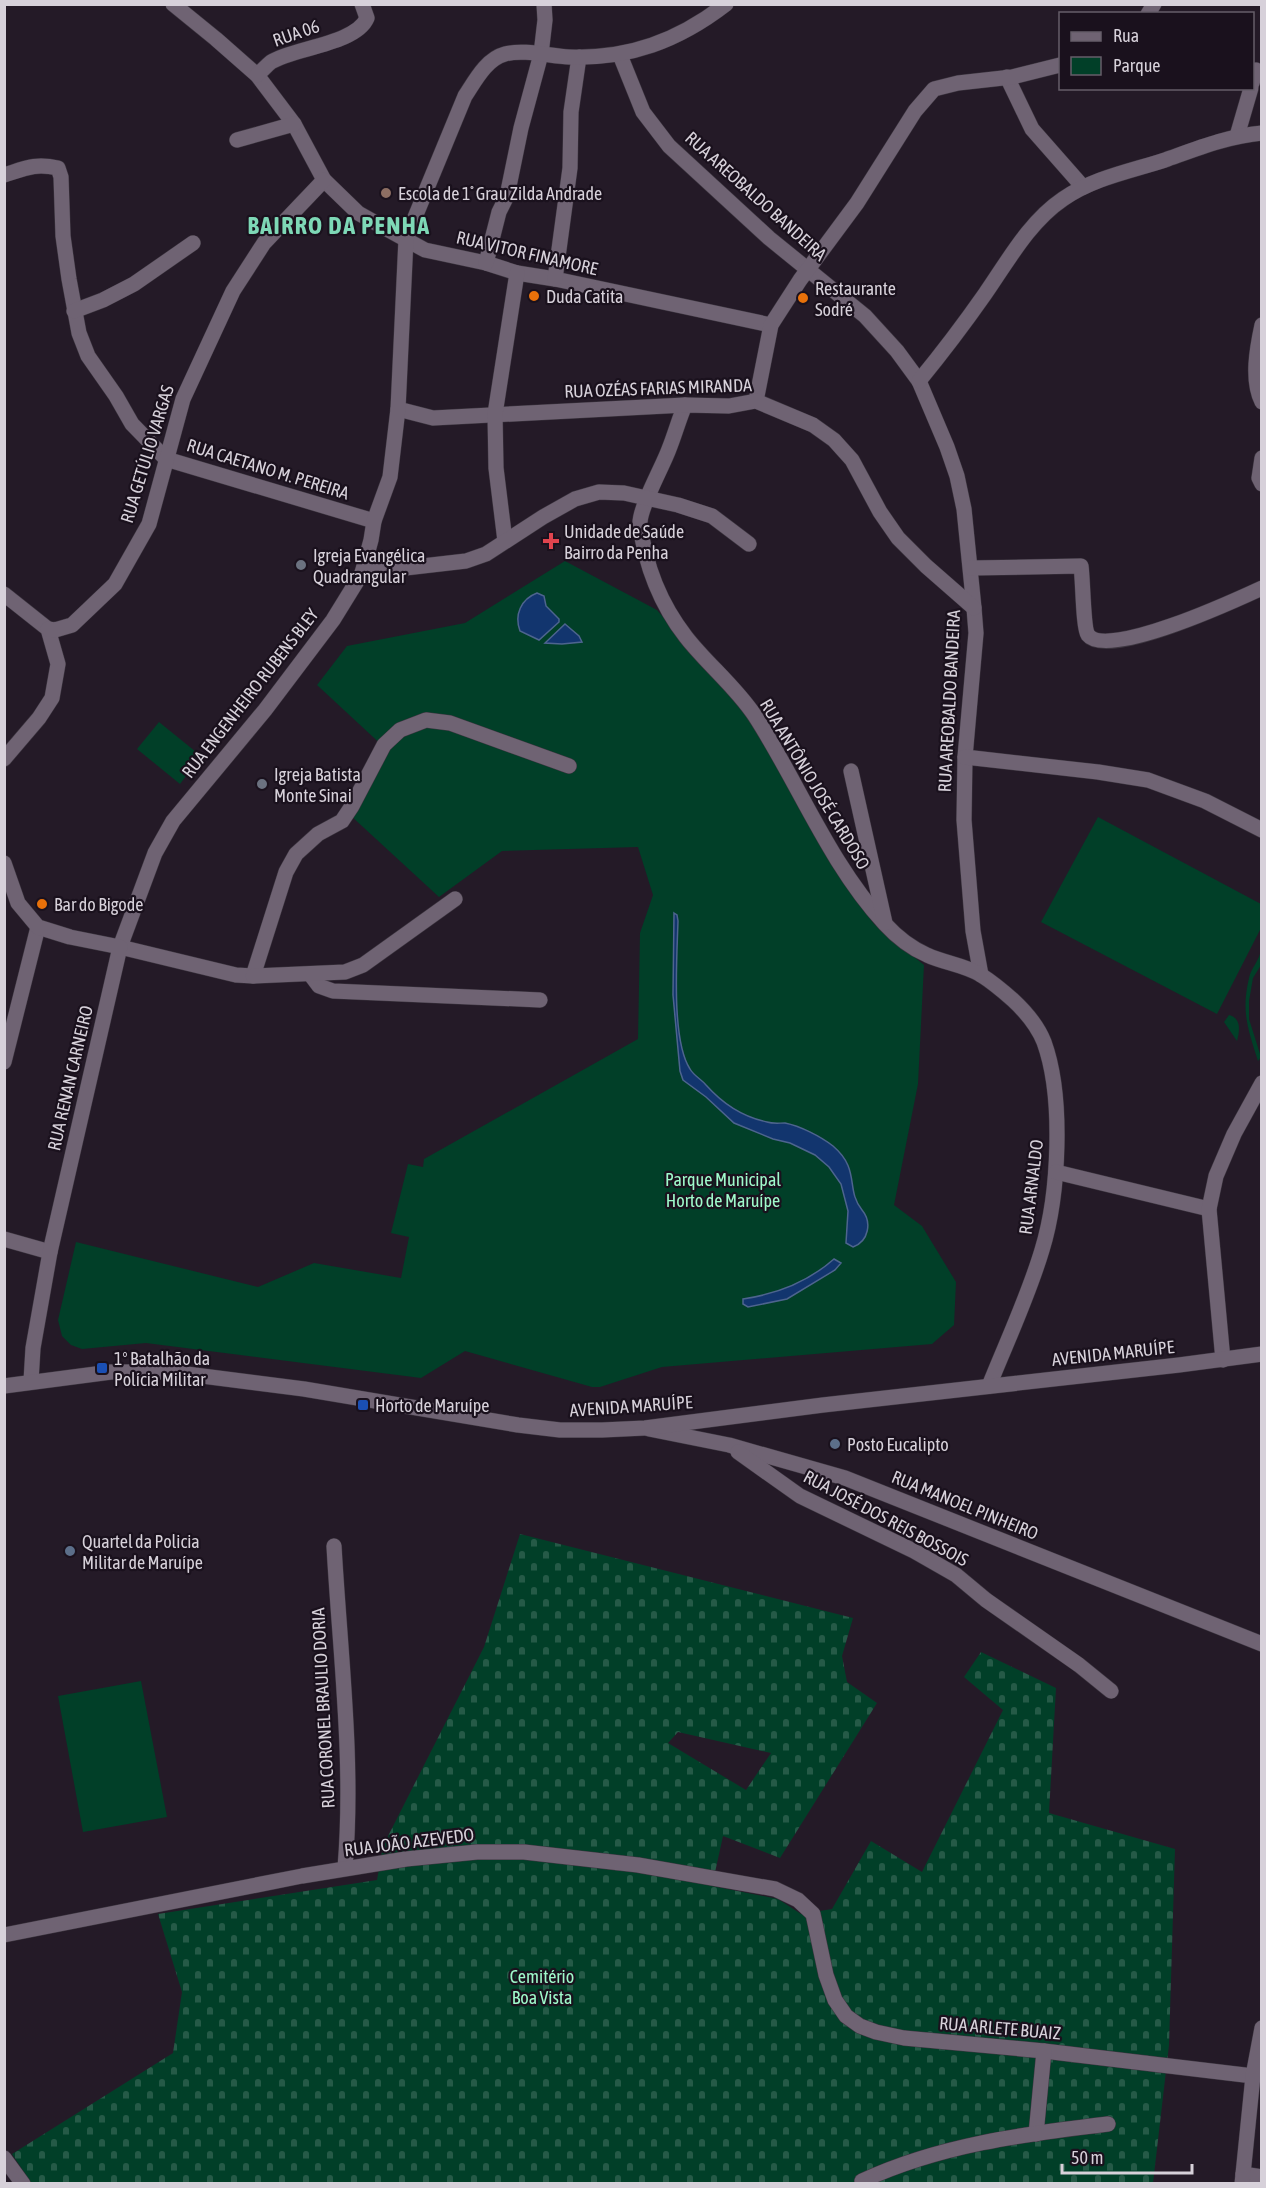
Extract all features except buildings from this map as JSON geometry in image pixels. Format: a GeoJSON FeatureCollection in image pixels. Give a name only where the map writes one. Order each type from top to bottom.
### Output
{"type":"FeatureCollection","features":[{"type":"Feature","properties":{"kind":"street","name":"RUA VITOR FINAMORE"},"geometry":{"type":"LineString","coordinates":[[172,4],[257,75],[294,124],[324,180],[358,213],[425,250],[486,263],[517,273],[766,324]]}},
{"type":"Feature","properties":{"kind":"street","name":"RUA 06"},"geometry":{"type":"LineString","coordinates":[[257,75],[272,62],[348,35],[367,18],[362,4]]}},
{"type":"Feature","properties":{"kind":"street"},"geometry":{"type":"LineString","coordinates":[[486,263],[499,212],[507,196],[521,128],[541,54],[545,20],[544,4]]}},
{"type":"Feature","properties":{"kind":"street","name":"RUA ENGENHEIRO RUBENS BLEY"},"geometry":{"type":"LineString","coordinates":[[120,947],[155,853],[172,821],[266,710],[333,620],[362,573],[374,521],[390,477],[398,409],[406,239],[465,96],[484,69],[502,54],[579,57],[620,55],[682,33],[705,21],[726,4]]}},
{"type":"Feature","properties":{"kind":"street","name":"RUA AREOBALDO BANDEIRA"},"geometry":{"type":"LineString","coordinates":[[620,55],[643,112],[669,146],[769,238],[865,316],[897,351],[919,381],[957,476],[971,568],[976,633],[965,757],[964,820],[973,932],[981,975]]}},
{"type":"Feature","properties":{"kind":"street"},"geometry":{"type":"LineString","coordinates":[[555,279],[570,168],[571,112],[579,57]]}},
{"type":"Feature","properties":{"kind":"street"},"geometry":{"type":"LineString","coordinates":[[756,401],[766,324],[857,203],[915,111],[934,89],[958,83],[1007,77],[1059,65]]}},
{"type":"Feature","properties":{"kind":"street"},"geometry":{"type":"LineString","coordinates":[[1007,77],[1032,129],[1083,187]]}},
{"type":"Feature","properties":{"kind":"street"},"geometry":{"type":"LineString","coordinates":[[1237,136],[1250,90]]}},
{"type":"Feature","properties":{"kind":"street"},"geometry":{"type":"LineString","coordinates":[[237,140],[294,124]]}},
{"type":"Feature","properties":{"kind":"street"},"geometry":{"type":"LineString","coordinates":[[919,381],[960,330],[1009,258],[1033,228],[1063,199],[1083,187],[1237,136],[1262,133]]}},
{"type":"Feature","properties":{"kind":"street","name":"RUA CAETANO M. PEREIRA"},"geometry":{"type":"LineString","coordinates":[[4,175],[30,166],[43,165],[58,168],[62,187],[63,236],[74,311],[88,356],[132,424],[166,459],[374,521]]}},
{"type":"Feature","properties":{"kind":"street","name":"RUA GETÚLIO VARGAS"},"geometry":{"type":"LineString","coordinates":[[48,629],[55,630],[72,625],[115,584],[149,524],[183,399],[233,291],[264,243],[324,180]]}},
{"type":"Feature","properties":{"kind":"street"},"geometry":{"type":"LineString","coordinates":[[74,311],[103,300],[134,284],[193,243]]}},
{"type":"Feature","properties":{"kind":"street"},"geometry":{"type":"LineString","coordinates":[[505,541],[496,468],[495,414],[517,273]]}},
{"type":"Feature","properties":{"kind":"street"},"geometry":{"type":"LineString","coordinates":[[1262,325],[1257,346],[1257,377],[1262,402]]}},
{"type":"Feature","properties":{"kind":"street","name":"RUA OZÉAS FARIAS MIRANDA"},"geometry":{"type":"LineString","coordinates":[[398,409],[433,418],[685,405],[729,406],[756,401],[813,425],[834,440],[852,460],[880,512],[898,538],[974,608]]}},
{"type":"Feature","properties":{"kind":"street","name":"RUA ANTÔNIO JOSÉ CARDOSO"},"geometry":{"type":"LineString","coordinates":[[685,405],[640,521],[650,574],[666,605],[685,636],[753,714],[832,852],[861,896],[886,925],[910,945],[927,955],[981,975]]}},
{"type":"Feature","properties":{"kind":"street"},"geometry":{"type":"LineString","coordinates":[[1262,458],[1259,478],[1262,484]]}},
{"type":"Feature","properties":{"kind":"street"},"geometry":{"type":"LineString","coordinates":[[362,573],[466,561],[486,554],[575,499],[599,492],[624,493],[648,498],[712,516],[749,544]]}},
{"type":"Feature","properties":{"kind":"street"},"geometry":{"type":"LineString","coordinates":[[971,568],[1082,566],[1086,631],[1094,640],[1101,641],[1132,638],[1157,631],[1262,588]]}},
{"type":"Feature","properties":{"kind":"street"},"geometry":{"type":"LineString","coordinates":[[4,594],[48,629],[58,664],[52,698],[39,718],[4,759]]}},
{"type":"Feature","properties":{"kind":"street"},"geometry":{"type":"LineString","coordinates":[[253,976],[285,872],[296,854],[318,834],[342,821],[384,745],[400,730],[426,720],[450,723],[569,766]]}},
{"type":"Feature","properties":{"kind":"street"},"geometry":{"type":"LineString","coordinates":[[965,757],[1148,780],[1205,801],[1262,830]]}},
{"type":"Feature","properties":{"kind":"street","name":"RUA ANTÔNIO JOSÉ CARDOSO"},"geometry":{"type":"LineString","coordinates":[[851,771],[886,925]]}},
{"type":"Feature","properties":{"kind":"street"},"geometry":{"type":"LineString","coordinates":[[4,863],[18,903],[38,927],[70,938],[120,947],[236,975],[345,972],[363,965],[455,898]]}},
{"type":"Feature","properties":{"kind":"street"},"geometry":{"type":"LineString","coordinates":[[4,1062],[38,927]]}},
{"type":"Feature","properties":{"kind":"street","name":"RUA RENAN CARNEIRO"},"geometry":{"type":"LineString","coordinates":[[50,1252],[120,947]]}},
{"type":"Feature","properties":{"kind":"street"},"geometry":{"type":"LineString","coordinates":[[310,974],[319,986],[333,991],[540,1000]]}},
{"type":"Feature","properties":{"kind":"street","name":"RUA ARNALDO"},"geometry":{"type":"LineString","coordinates":[[981,975],[1015,1002],[1034,1023],[1043,1040],[1050,1062],[1057,1128],[1056,1172],[1043,1249],[989,1386]]}},
{"type":"Feature","properties":{"kind":"street"},"geometry":{"type":"LineString","coordinates":[[1223,1360],[1209,1209],[1216,1176],[1234,1134],[1262,1083]]}},
{"type":"Feature","properties":{"kind":"street"},"geometry":{"type":"LineString","coordinates":[[1056,1172],[1209,1209]]}},
{"type":"Feature","properties":{"kind":"street"},"geometry":{"type":"LineString","coordinates":[[4,1239],[50,1252],[33,1348],[31,1381]]}},
{"type":"Feature","properties":{"kind":"street","name":"AVENIDA MARUÍPE"},"geometry":{"type":"LineString","coordinates":[[4,1386],[111,1372],[171,1372],[304,1389],[560,1430],[645,1428],[1262,1354]]}},
{"type":"Feature","properties":{"kind":"street","name":"RUA MANOEL PINHEIRO"},"geometry":{"type":"LineString","coordinates":[[645,1428],[729,1445],[845,1478],[1262,1644]]}},
{"type":"Feature","properties":{"kind":"street","name":"RUA JOSÉ DOS REIS BOSSOIS"},"geometry":{"type":"LineString","coordinates":[[729,1445],[800,1496],[914,1551],[957,1575],[986,1600],[1079,1665],[1111,1691]]}},
{"type":"Feature","properties":{"kind":"street","name":"RUA CORONEL BRAULIO DORIA"},"geometry":{"type":"LineString","coordinates":[[334,1546],[347,1759],[348,1813],[345,1869]]}},
{"type":"Feature","properties":{"kind":"street","name":"RUA JOÃO AZEVEDO"},"geometry":{"type":"LineString","coordinates":[[4,1935],[345,1869],[406,1859],[477,1852],[524,1852],[638,1865],[775,1889],[798,1900],[813,1914]]}},
{"type":"Feature","properties":{"kind":"street","name":"RUA ARLETE BUAIZ"},"geometry":{"type":"LineString","coordinates":[[813,1914],[826,1975],[835,2000],[846,2016],[860,2026],[876,2032],[904,2038],[1257,2075]]}},
{"type":"Feature","properties":{"kind":"street"},"geometry":{"type":"LineString","coordinates":[[1262,2028],[1242,2179],[1262,2177]]}},
{"type":"Feature","properties":{"kind":"street"},"geometry":{"type":"LineString","coordinates":[[1036,2134],[1044,2051]]}},
{"type":"Feature","properties":{"kind":"street"},"geometry":{"type":"LineString","coordinates":[[862,2181],[912,2161],[989,2141],[1108,2124]]}},
{"type":"Feature","properties":{"kind":"street"},"geometry":{"type":"LineString","coordinates":[[4,2158],[23,2184]]}},
{"type":"Feature","properties":{"kind":"green space","name":"Parque Municipal Horto de Maruípe"},"geometry":{"type":"Polygon","coordinates":[[[565,561],[657,610],[747,714],[857,901],[874,924],[924,965],[918,1084],[894,1205],[922,1226],[956,1282],[954,1325],[932,1344],[662,1367],[600,1387],[592,1387],[465,1351],[421,1378],[146,1343],[82,1349],[71,1345],[62,1336],[58,1320],[76,1242],[258,1287],[314,1263],[401,1278],[409,1237],[391,1233],[408,1164],[423,1167],[424,1159],[638,1039],[640,933],[653,895],[638,847],[502,851],[439,897],[350,815],[386,749],[317,685],[347,646],[465,623],[565,561]]]}},
{"type":"Feature","properties":{"kind":"green space"},"geometry":{"type":"Polygon","coordinates":[[[159,722],[201,756],[180,784],[137,749],[159,722]]]}},
{"type":"Feature","properties":{"kind":"green space"},"geometry":{"type":"Polygon","coordinates":[[[1098,817],[1261,904],[1261,928],[1217,1014],[1041,922],[1098,817]]]}},
{"type":"Feature","properties":{"kind":"green space"},"geometry":{"type":"Polygon","coordinates":[[[1261,949],[1261,965],[1253,978],[1249,1001],[1249,1019],[1261,1057],[1258,1061],[1249,1030],[1246,1001],[1250,974],[1261,949]]]}},
{"type":"Feature","properties":{"kind":"green space"},"geometry":{"type":"Polygon","coordinates":[[[1229,1015],[1238,1022],[1237,1041],[1224,1022],[1229,1015]]]}},
{"type":"Feature","properties":{"kind":"green space","name":"Cemitério Boa Vista"},"geometry":{"type":"Polygon","coordinates":[[[520,1534],[853,1618],[842,1656],[847,1682],[877,1703],[780,1858],[723,1836],[712,1886],[778,1899],[801,1914],[832,1909],[871,1841],[922,1872],[1003,1710],[964,1677],[981,1652],[1056,1688],[1049,1813],[1175,1849],[1169,2045],[1153,2183],[32,2184],[12,2154],[173,2053],[182,1992],[158,1914],[377,1880],[383,1846],[484,1647],[520,1534]],[[678,1732],[668,1743],[746,1790],[771,1753],[678,1732]]]}},
{"type":"Feature","properties":{"kind":"green space"},"geometry":{"type":"Polygon","coordinates":[[[141,1681],[167,1817],[83,1832],[58,1696],[141,1681]]]}},
{"type":"Feature","properties":{"kind":"water"},"geometry":{"type":"Polygon","coordinates":[[[537,593],[544,596],[546,606],[559,619],[559,622],[539,640],[520,631],[518,625],[520,608],[527,599],[537,593]]]}},
{"type":"Feature","properties":{"kind":"water"},"geometry":{"type":"Polygon","coordinates":[[[565,624],[579,636],[582,642],[545,643],[565,624]]]}},
{"type":"Feature","properties":{"kind":"water"},"geometry":{"type":"Polygon","coordinates":[[[674,913],[678,921],[676,998],[680,1039],[690,1069],[719,1098],[741,1113],[769,1123],[785,1123],[803,1129],[828,1142],[842,1155],[850,1171],[854,1195],[868,1225],[866,1236],[853,1247],[846,1243],[848,1211],[841,1184],[829,1167],[815,1155],[790,1143],[773,1139],[734,1123],[706,1097],[683,1080],[680,1071],[673,995],[674,913]]]}},
{"type":"Feature","properties":{"kind":"water"},"geometry":{"type":"Polygon","coordinates":[[[834,1259],[841,1263],[835,1270],[787,1299],[748,1307],[743,1304],[743,1299],[768,1294],[803,1280],[834,1259]]]}},
{"type":"Feature","properties":{"kind":"place","name":"Escola de 1˚ Grau Zilda Andrade"},"geometry":{"type":"Point","coordinates":[386,193]}},
{"type":"Feature","properties":{"kind":"place","name":"Duda Catita"},"geometry":{"type":"Point","coordinates":[534,296]}},
{"type":"Feature","properties":{"kind":"place","name":"Restaurante Sodré"},"geometry":{"type":"Point","coordinates":[803,298]}},
{"type":"Feature","properties":{"kind":"place","name":"Unidade de Saúde Bairro da Penha"},"geometry":{"type":"Point","coordinates":[551,541]}},
{"type":"Feature","properties":{"kind":"place","name":"Igreja Evangélica Quadrangular"},"geometry":{"type":"Point","coordinates":[301,565]}},
{"type":"Feature","properties":{"kind":"place","name":"Igreja Batista Monte Sinai"},"geometry":{"type":"Point","coordinates":[262,784]}},
{"type":"Feature","properties":{"kind":"place","name":"Bar do Bigode"},"geometry":{"type":"Point","coordinates":[42,904]}},
{"type":"Feature","properties":{"kind":"place","name":"1° Batalhão da Polícia Militar"},"geometry":{"type":"Point","coordinates":[102,1368]}},
{"type":"Feature","properties":{"kind":"place","name":"Horto de Maruípe"},"geometry":{"type":"Point","coordinates":[363,1405]}},
{"type":"Feature","properties":{"kind":"place","name":"Posto Eucalipto"},"geometry":{"type":"Point","coordinates":[835,1444]}},
{"type":"Feature","properties":{"kind":"place","name":"Quartel da Policia Militar de Maruípe"},"geometry":{"type":"Point","coordinates":[70,1551]}},
{"type":"Feature","properties":{"kind":"district","name":"BAIRRO DA PENHA"},"geometry":{"type":"Point","coordinates":[339,225]}}]}
